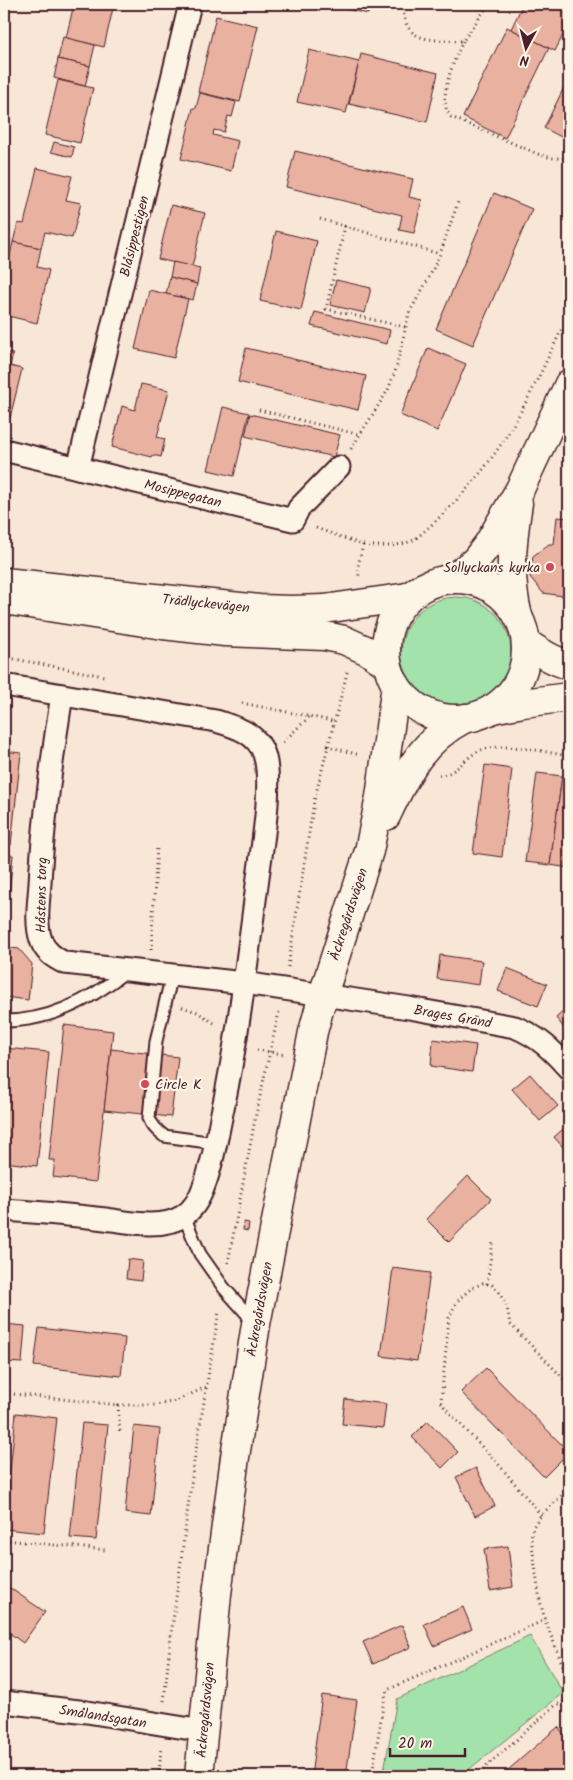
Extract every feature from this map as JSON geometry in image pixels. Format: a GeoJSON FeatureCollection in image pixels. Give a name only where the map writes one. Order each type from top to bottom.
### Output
{"type":"FeatureCollection","features":[{"type":"Feature","properties":{"kind":"street","name":"Blåsippestigen"},"geometry":{"type":"LineString","coordinates":[[78,468],[190,4]]}},
{"type":"Feature","properties":{"kind":"street"},"geometry":{"type":"LineString","coordinates":[[452,579],[475,561],[489,543],[520,489],[569,384]]}},
{"type":"Feature","properties":{"kind":"street","name":"Mosippegatan"},"geometry":{"type":"LineString","coordinates":[[4,450],[293,520],[299,508],[339,467]]}},
{"type":"Feature","properties":{"kind":"street"},"geometry":{"type":"LineString","coordinates":[[478,714],[508,696],[515,686],[524,665],[522,630],[513,598],[512,554],[520,489]]}},
{"type":"Feature","properties":{"kind":"street"},"geometry":{"type":"LineString","coordinates":[[569,665],[546,656],[522,630],[507,601],[491,588],[479,582],[466,579],[452,579],[429,584],[408,597],[400,606],[388,627],[385,652],[391,675],[406,698],[418,708],[433,715],[449,718],[478,714],[523,703],[569,697]]}},
{"type":"Feature","properties":{"kind":"street","name":"Trädlyckevägen"},"geometry":{"type":"LineString","coordinates":[[4,582],[292,610],[324,609],[408,597]]}},
{"type":"Feature","properties":{"kind":"street","name":"Trädlyckevägen"},"geometry":{"type":"LineString","coordinates":[[4,600],[172,626],[225,632],[325,636],[344,640],[368,651],[391,675]]}},
{"type":"Feature","properties":{"kind":"street","name":"Äckregårdsvägen"},"geometry":{"type":"LineString","coordinates":[[199,1776],[217,1594],[256,1324],[313,1032],[368,851],[380,797],[391,675]]}},
{"type":"Feature","properties":{"kind":"street"},"geometry":{"type":"LineString","coordinates":[[4,685],[216,721],[245,731],[260,745],[264,755],[268,785],[244,983],[226,1094],[204,1187],[195,1204],[184,1216],[169,1222],[150,1224],[4,1210]]}},
{"type":"Feature","properties":{"kind":"street","name":"Håstens torg"},"geometry":{"type":"LineString","coordinates":[[62,695],[51,761],[42,835],[38,925],[46,951],[55,959],[65,963],[244,983],[323,995]]}},
{"type":"Feature","properties":{"kind":"street","name":"Äckregårdsvägen"},"geometry":{"type":"LineString","coordinates":[[368,851],[409,769],[434,739],[449,727],[478,714]]}},
{"type":"Feature","properties":{"kind":"street","name":"Brages Gränd"},"geometry":{"type":"LineString","coordinates":[[323,995],[515,1027],[530,1033],[549,1047],[569,1069]]}},
{"type":"Feature","properties":{"kind":"street","name":"Smålandsgatan"},"geometry":{"type":"LineString","coordinates":[[4,1702],[87,1712],[203,1731]]}},
{"type":"Feature","properties":{"kind":"lane"},"geometry":{"type":"LineString","coordinates":[[4,1021],[20,1021],[57,1012],[103,990],[126,971]]}},
{"type":"Feature","properties":{"kind":"lane"},"geometry":{"type":"LineString","coordinates":[[172,975],[156,1041],[151,1124],[164,1136],[215,1143]]}},
{"type":"Feature","properties":{"kind":"lane"},"geometry":{"type":"LineString","coordinates":[[184,1216],[200,1254],[224,1288],[256,1324]]}},
{"type":"Feature","properties":{"kind":"path"},"geometry":{"type":"LineString","coordinates":[[403,4],[403,18],[408,29],[417,36],[427,39],[463,42]]}},
{"type":"Feature","properties":{"kind":"path"},"geometry":{"type":"LineString","coordinates":[[489,4],[463,42],[454,62],[446,90],[444,103],[446,112],[451,117],[538,154],[552,158],[569,158]]}},
{"type":"Feature","properties":{"kind":"path"},"geometry":{"type":"LineString","coordinates":[[339,467],[388,390],[396,369],[409,313],[440,254],[458,202]]}},
{"type":"Feature","properties":{"kind":"path"},"geometry":{"type":"LineString","coordinates":[[320,219],[440,254]]}},
{"type":"Feature","properties":{"kind":"path"},"geometry":{"type":"LineString","coordinates":[[344,226],[326,309],[405,327]]}},
{"type":"Feature","properties":{"kind":"path"},"geometry":{"type":"LineString","coordinates":[[363,545],[402,546],[414,540],[474,480],[493,457],[506,436],[542,371],[569,314]]}},
{"type":"Feature","properties":{"kind":"path"},"geometry":{"type":"LineString","coordinates":[[259,410],[361,435]]}},
{"type":"Feature","properties":{"kind":"path"},"geometry":{"type":"LineString","coordinates":[[264,755],[294,733],[309,716]]}},
{"type":"Feature","properties":{"kind":"path"},"geometry":{"type":"LineString","coordinates":[[160,1776],[170,1636],[206,1387],[256,1114],[284,989],[314,801],[333,721]]}},
{"type":"Feature","properties":{"kind":"path"},"geometry":{"type":"LineString","coordinates":[[150,973],[158,847]]}},
{"type":"Feature","properties":{"kind":"path"},"geometry":{"type":"LineString","coordinates":[[487,1284],[493,1240]]}},
{"type":"Feature","properties":{"kind":"path"},"geometry":{"type":"LineString","coordinates":[[541,1515],[500,1466],[445,1408],[441,1400],[449,1318],[461,1296],[483,1283],[492,1285],[499,1292],[507,1307],[510,1324],[569,1384]]}},
{"type":"Feature","properties":{"kind":"path"},"geometry":{"type":"LineString","coordinates":[[4,1393],[118,1405],[156,1405],[176,1401],[206,1387]]}},
{"type":"Feature","properties":{"kind":"path"},"geometry":{"type":"LineString","coordinates":[[118,1405],[120,1433]]}},
{"type":"Feature","properties":{"kind":"path"},"geometry":{"type":"LineString","coordinates":[[569,1489],[541,1515],[533,1527],[531,1538],[540,1601],[545,1620],[569,1681]]}},
{"type":"Feature","properties":{"kind":"path"},"geometry":{"type":"LineString","coordinates":[[4,1540],[106,1550]]}},
{"type":"Feature","properties":{"kind":"path"},"geometry":{"type":"LineString","coordinates":[[372,1776],[387,1690],[545,1620]]}},
{"type":"Feature","properties":{"kind":"path"},"geometry":{"type":"LineString","coordinates":[[475,1776],[555,1706],[569,1699]]}},
{"type":"Feature","properties":{"kind":"green space"},"geometry":{"type":"Polygon","coordinates":[[[456,597],[477,601],[495,613],[507,631],[511,652],[507,673],[495,691],[477,703],[456,707],[435,703],[417,691],[405,673],[401,652],[405,631],[417,613],[435,601],[456,597]]]}},
{"type":"Feature","properties":{"kind":"green space"},"geometry":{"type":"Polygon","coordinates":[[[530,1636],[563,1693],[461,1776],[383,1776],[397,1699],[530,1636]]]}},
{"type":"Feature","properties":{"kind":"building"},"geometry":{"type":"Polygon","coordinates":[[[4,4],[9,4],[4,24],[4,4]]]}},
{"type":"Feature","properties":{"kind":"building"},"geometry":{"type":"Polygon","coordinates":[[[74,4],[114,4],[104,47],[66,38],[74,4]]]}},
{"type":"Feature","properties":{"kind":"building"},"geometry":{"type":"Polygon","coordinates":[[[324,4],[370,4],[368,14],[324,4]]]}},
{"type":"Feature","properties":{"kind":"building"},"geometry":{"type":"Polygon","coordinates":[[[523,4],[569,4],[569,23],[555,51],[511,29],[523,4]]]}},
{"type":"Feature","properties":{"kind":"building"},"geometry":{"type":"Polygon","coordinates":[[[216,16],[258,26],[240,102],[198,92],[216,16]]]}},
{"type":"Feature","properties":{"kind":"building"},"geometry":{"type":"Polygon","coordinates":[[[507,27],[549,48],[505,138],[463,117],[507,27]]]}},
{"type":"Feature","properties":{"kind":"building"},"geometry":{"type":"Polygon","coordinates":[[[4,30],[8,32],[5,46],[4,46],[4,30]]]}},
{"type":"Feature","properties":{"kind":"building"},"geometry":{"type":"Polygon","coordinates":[[[63,37],[95,45],[90,66],[58,59],[63,37]]]}},
{"type":"Feature","properties":{"kind":"building"},"geometry":{"type":"Polygon","coordinates":[[[309,50],[359,62],[346,113],[297,102],[309,50]]]}},
{"type":"Feature","properties":{"kind":"building"},"geometry":{"type":"Polygon","coordinates":[[[361,54],[438,73],[427,122],[349,104],[361,54]]]}},
{"type":"Feature","properties":{"kind":"building"},"geometry":{"type":"Polygon","coordinates":[[[58,59],[90,66],[85,86],[54,78],[58,59]]]}},
{"type":"Feature","properties":{"kind":"building"},"geometry":{"type":"Polygon","coordinates":[[[569,77],[569,141],[544,128],[569,77]]]}},
{"type":"Feature","properties":{"kind":"building"},"geometry":{"type":"Polygon","coordinates":[[[58,80],[93,88],[80,143],[45,135],[58,80]]]}},
{"type":"Feature","properties":{"kind":"building"},"geometry":{"type":"Polygon","coordinates":[[[200,93],[236,102],[232,117],[228,116],[224,132],[214,130],[213,135],[238,141],[231,171],[181,159],[193,108],[196,108],[200,93]]]}},
{"type":"Feature","properties":{"kind":"building"},"geometry":{"type":"Polygon","coordinates":[[[54,142],[74,147],[72,157],[51,152],[54,142]]]}},
{"type":"Feature","properties":{"kind":"building"},"geometry":{"type":"Polygon","coordinates":[[[295,151],[413,179],[409,197],[422,200],[414,233],[399,230],[402,215],[286,187],[295,151]]]}},
{"type":"Feature","properties":{"kind":"building"},"geometry":{"type":"Polygon","coordinates":[[[37,168],[72,176],[66,200],[81,203],[72,238],[45,232],[41,248],[13,242],[18,223],[24,224],[37,168]]]}},
{"type":"Feature","properties":{"kind":"building"},"geometry":{"type":"Polygon","coordinates":[[[494,193],[532,209],[473,345],[436,329],[494,193]]]}},
{"type":"Feature","properties":{"kind":"building"},"geometry":{"type":"Polygon","coordinates":[[[171,205],[205,213],[192,267],[158,259],[171,205]]]}},
{"type":"Feature","properties":{"kind":"building"},"geometry":{"type":"Polygon","coordinates":[[[276,231],[317,241],[301,310],[260,301],[276,231]]]}},
{"type":"Feature","properties":{"kind":"building"},"geometry":{"type":"Polygon","coordinates":[[[13,242],[41,248],[37,267],[49,270],[37,323],[4,315],[4,282],[13,242]]]}},
{"type":"Feature","properties":{"kind":"building"},"geometry":{"type":"Polygon","coordinates":[[[173,262],[200,268],[197,284],[170,277],[173,262]]]}},
{"type":"Feature","properties":{"kind":"building"},"geometry":{"type":"Polygon","coordinates":[[[170,277],[197,284],[193,300],[166,294],[170,277]]]}},
{"type":"Feature","properties":{"kind":"building"},"geometry":{"type":"Polygon","coordinates":[[[336,280],[371,288],[365,313],[330,305],[336,280]]]}},
{"type":"Feature","properties":{"kind":"building"},"geometry":{"type":"Polygon","coordinates":[[[149,290],[188,299],[174,358],[135,349],[149,290]]]}},
{"type":"Feature","properties":{"kind":"building"},"geometry":{"type":"Polygon","coordinates":[[[315,312],[390,330],[387,344],[311,326],[315,312]]]}},
{"type":"Feature","properties":{"kind":"building"},"geometry":{"type":"Polygon","coordinates":[[[246,348],[366,376],[358,410],[238,382],[246,348]]]}},
{"type":"Feature","properties":{"kind":"building"},"geometry":{"type":"Polygon","coordinates":[[[428,348],[466,364],[437,431],[400,415],[428,348]]]}},
{"type":"Feature","properties":{"kind":"building"},"geometry":{"type":"Polygon","coordinates":[[[4,352],[13,354],[10,366],[22,369],[9,422],[4,420],[4,352]]]}},
{"type":"Feature","properties":{"kind":"building"},"geometry":{"type":"Polygon","coordinates":[[[141,384],[169,390],[157,437],[165,439],[161,457],[153,455],[152,457],[112,447],[122,406],[135,410],[141,384]]]}},
{"type":"Feature","properties":{"kind":"building"},"geometry":{"type":"Polygon","coordinates":[[[223,407],[249,413],[234,476],[208,470],[223,407]]]}},
{"type":"Feature","properties":{"kind":"building"},"geometry":{"type":"Polygon","coordinates":[[[250,414],[340,435],[334,457],[245,436],[250,414]]]}},
{"type":"Feature","properties":{"kind":"building","name":"Sollyckans kyrka"},"geometry":{"type":"Polygon","coordinates":[[[557,517],[569,518],[569,591],[563,596],[543,593],[530,577],[533,556],[549,544],[554,544],[557,517]]]}},
{"type":"Feature","properties":{"kind":"building"},"geometry":{"type":"Polygon","coordinates":[[[4,751],[21,753],[11,845],[4,844],[4,751]]]}},
{"type":"Feature","properties":{"kind":"building"},"geometry":{"type":"Polygon","coordinates":[[[485,765],[512,769],[502,857],[473,853],[485,765]]]}},
{"type":"Feature","properties":{"kind":"building"},"geometry":{"type":"Polygon","coordinates":[[[537,773],[562,776],[550,865],[525,862],[537,773]]]}},
{"type":"Feature","properties":{"kind":"building"},"geometry":{"type":"Polygon","coordinates":[[[562,776],[569,777],[569,868],[550,865],[562,776]]]}},
{"type":"Feature","properties":{"kind":"building"},"geometry":{"type":"Polygon","coordinates":[[[4,854],[13,855],[4,945],[4,854]]]}},
{"type":"Feature","properties":{"kind":"building"},"geometry":{"type":"Polygon","coordinates":[[[4,947],[19,949],[32,964],[28,1000],[4,997],[4,947]]]}},
{"type":"Feature","properties":{"kind":"building"},"geometry":{"type":"Polygon","coordinates":[[[440,955],[482,961],[479,985],[437,979],[440,955]]]}},
{"type":"Feature","properties":{"kind":"building"},"geometry":{"type":"Polygon","coordinates":[[[507,968],[547,984],[538,1006],[498,991],[507,968]]]}},
{"type":"Feature","properties":{"kind":"building"},"geometry":{"type":"Polygon","coordinates":[[[569,1006],[569,1034],[556,1018],[569,1006]]]}},
{"type":"Feature","properties":{"kind":"building"},"geometry":{"type":"Polygon","coordinates":[[[64,1025],[113,1031],[96,1182],[53,1177],[55,1160],[49,1160],[64,1025]]]}},
{"type":"Feature","properties":{"kind":"building"},"geometry":{"type":"Polygon","coordinates":[[[433,1039],[476,1045],[472,1072],[431,1066],[433,1039]]]}},
{"type":"Feature","properties":{"kind":"building"},"geometry":{"type":"Polygon","coordinates":[[[4,1048],[49,1052],[37,1166],[4,1162],[4,1048]]]}},
{"type":"Feature","properties":{"kind":"building"},"geometry":{"type":"Polygon","coordinates":[[[111,1049],[178,1057],[171,1117],[104,1110],[111,1049]]]}},
{"type":"Feature","properties":{"kind":"building"},"geometry":{"type":"Polygon","coordinates":[[[530,1074],[558,1106],[540,1121],[512,1089],[530,1074]]]}},
{"type":"Feature","properties":{"kind":"building"},"geometry":{"type":"Polygon","coordinates":[[[569,1124],[569,1154],[554,1137],[569,1124]]]}},
{"type":"Feature","properties":{"kind":"building"},"geometry":{"type":"Polygon","coordinates":[[[468,1176],[491,1199],[449,1242],[426,1219],[468,1176]]]}},
{"type":"Feature","properties":{"kind":"building"},"geometry":{"type":"Polygon","coordinates":[[[244,1222],[249,1223],[248,1231],[243,1230],[244,1222]]]}},
{"type":"Feature","properties":{"kind":"building"},"geometry":{"type":"Polygon","coordinates":[[[128,1259],[143,1261],[141,1281],[126,1279],[128,1259]]]}},
{"type":"Feature","properties":{"kind":"building"},"geometry":{"type":"Polygon","coordinates":[[[393,1268],[430,1273],[417,1361],[381,1356],[393,1268]]]}},
{"type":"Feature","properties":{"kind":"building"},"geometry":{"type":"Polygon","coordinates":[[[4,1324],[25,1326],[22,1363],[4,1362],[4,1324]]]}},
{"type":"Feature","properties":{"kind":"building"},"geometry":{"type":"Polygon","coordinates":[[[39,1328],[125,1338],[121,1376],[34,1366],[39,1328]]]}},
{"type":"Feature","properties":{"kind":"building"},"geometry":{"type":"Polygon","coordinates":[[[486,1368],[569,1452],[544,1477],[461,1392],[486,1368]]]}},
{"type":"Feature","properties":{"kind":"building"},"geometry":{"type":"Polygon","coordinates":[[[345,1399],[386,1404],[383,1428],[342,1424],[345,1399]]]}},
{"type":"Feature","properties":{"kind":"building"},"geometry":{"type":"Polygon","coordinates":[[[16,1413],[57,1418],[44,1533],[4,1529],[16,1413]]]}},
{"type":"Feature","properties":{"kind":"building"},"geometry":{"type":"Polygon","coordinates":[[[428,1421],[458,1452],[442,1468],[412,1437],[428,1421]]]}},
{"type":"Feature","properties":{"kind":"building"},"geometry":{"type":"Polygon","coordinates":[[[82,1423],[108,1425],[96,1540],[70,1538],[82,1423]]]}},
{"type":"Feature","properties":{"kind":"building"},"geometry":{"type":"Polygon","coordinates":[[[134,1426],[160,1429],[151,1516],[125,1513],[134,1426]]]}},
{"type":"Feature","properties":{"kind":"building"},"geometry":{"type":"Polygon","coordinates":[[[476,1468],[495,1506],[475,1516],[456,1477],[476,1468]]]}},
{"type":"Feature","properties":{"kind":"building"},"geometry":{"type":"Polygon","coordinates":[[[508,1546],[513,1587],[490,1591],[484,1549],[508,1546]]]}},
{"type":"Feature","properties":{"kind":"building"},"geometry":{"type":"Polygon","coordinates":[[[4,1584],[45,1612],[23,1643],[4,1629],[4,1584]]]}},
{"type":"Feature","properties":{"kind":"building"},"geometry":{"type":"Polygon","coordinates":[[[463,1607],[472,1629],[434,1646],[424,1624],[463,1607]]]}},
{"type":"Feature","properties":{"kind":"building"},"geometry":{"type":"Polygon","coordinates":[[[402,1625],[411,1647],[373,1664],[363,1642],[402,1625]]]}},
{"type":"Feature","properties":{"kind":"building"},"geometry":{"type":"Polygon","coordinates":[[[322,1695],[357,1700],[346,1776],[311,1776],[322,1695]]]}},
{"type":"Feature","properties":{"kind":"building"},"geometry":{"type":"Polygon","coordinates":[[[558,1727],[569,1740],[569,1769],[561,1776],[501,1776],[558,1727]]]}},
{"type":"Feature","properties":{"kind":"place","name":"Sollyckans kyrka"},"geometry":{"type":"Point","coordinates":[550,567]}},
{"type":"Feature","properties":{"kind":"place","name":"Circle K"},"geometry":{"type":"Point","coordinates":[145,1084]}}]}
